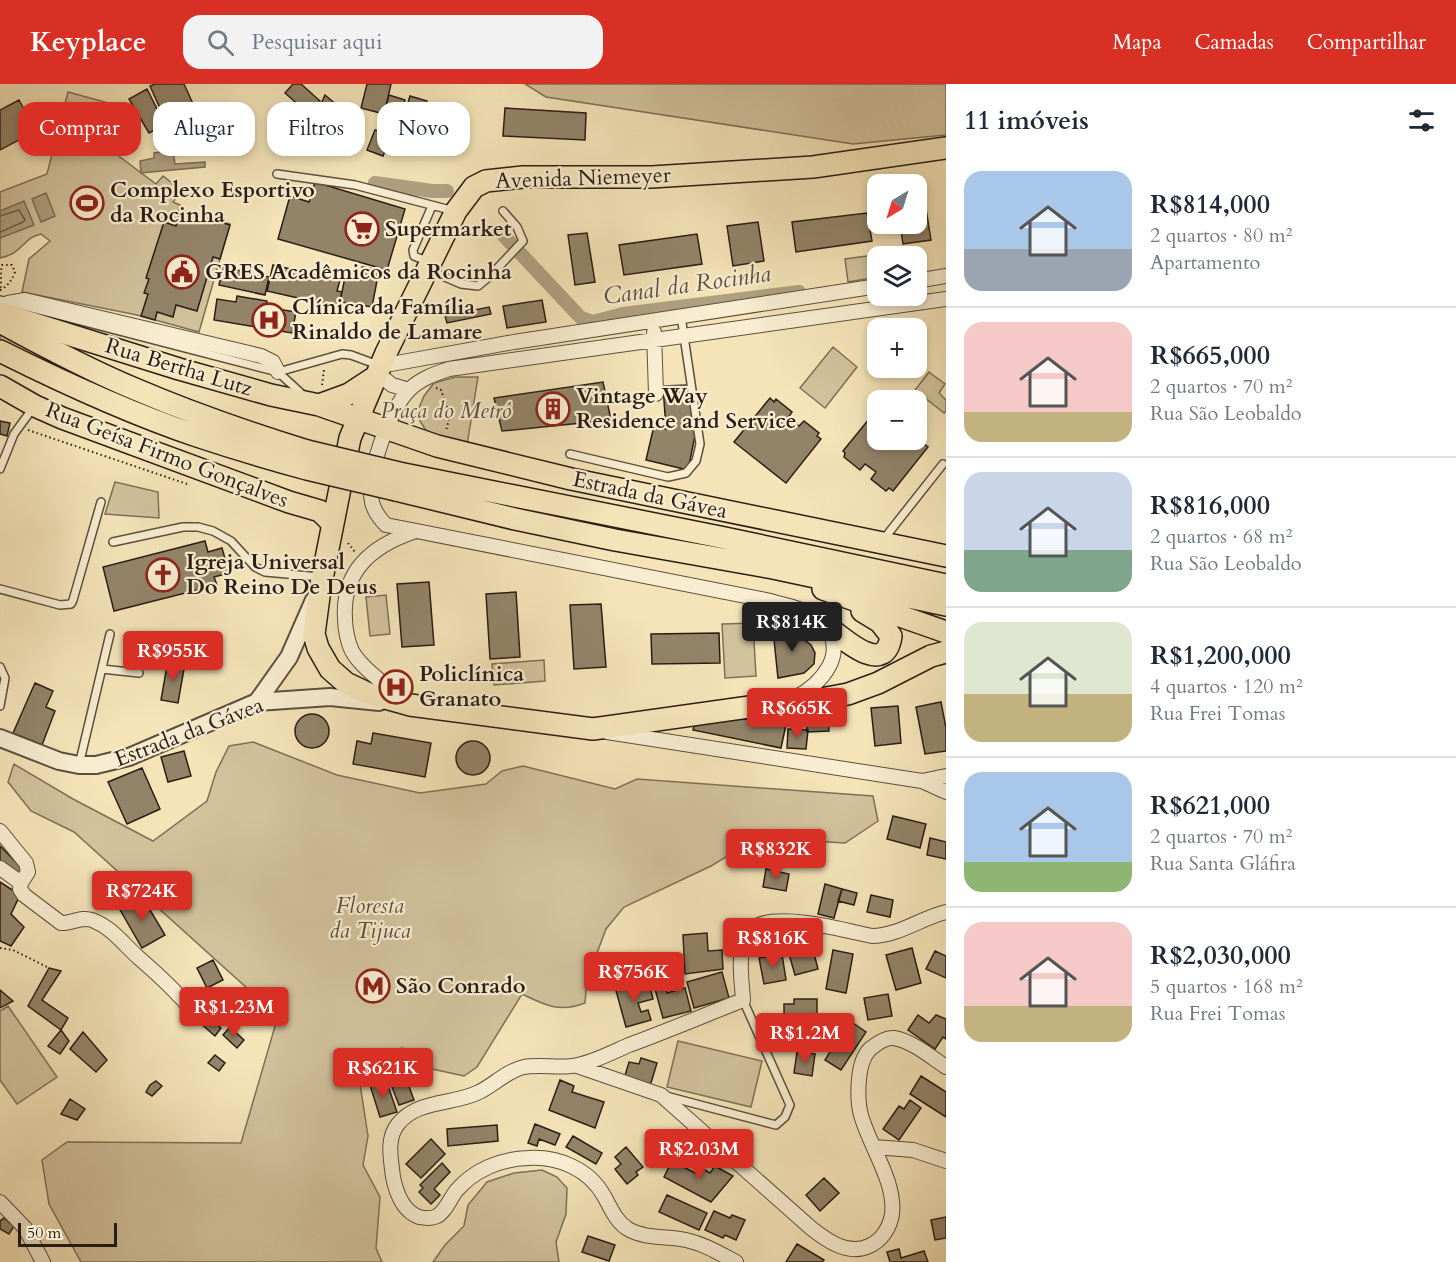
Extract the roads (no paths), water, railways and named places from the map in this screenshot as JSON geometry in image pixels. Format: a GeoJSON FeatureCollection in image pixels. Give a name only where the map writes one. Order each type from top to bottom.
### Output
{"type":"FeatureCollection","features":[{"type":"Feature","properties":{"kind":"main road","name":"Avenida Niemeyer"},"geometry":{"type":"LineString","coordinates":[[410,705],[367,693],[346,683],[330,669],[318,648],[314,634],[321,583],[348,446],[377,372],[456,211],[474,187],[494,180],[524,177],[652,177],[813,167],[946,148]]}},
{"type":"Feature","properties":{"kind":"main road","name":"Rua Bertha Lutz"},"geometry":{"type":"LineString","coordinates":[[2,300],[179,369],[271,394],[317,400],[358,419]]}},
{"type":"Feature","properties":{"kind":"main road"},"geometry":{"type":"LineString","coordinates":[[0,322],[64,357],[134,389],[254,434],[307,460]]}},
{"type":"Feature","properties":{"kind":"main road"},"geometry":{"type":"LineString","coordinates":[[0,351],[84,392],[197,436],[397,481],[720,537],[946,585]]}},
{"type":"Feature","properties":{"kind":"main road"},"geometry":{"type":"LineString","coordinates":[[317,400],[349,394],[377,372]]}},
{"type":"Feature","properties":{"kind":"main road","name":"Rua Geísa Firmo Gonçalves"},"geometry":{"type":"LineString","coordinates":[[0,386],[35,406],[95,430],[289,502],[320,511],[332,523]]}},
{"type":"Feature","properties":{"kind":"main road","name":"Estrada da Gávea"},"geometry":{"type":"LineString","coordinates":[[358,419],[437,446],[571,478],[946,556]]}},
{"type":"Feature","properties":{"kind":"main road"},"geometry":{"type":"LineString","coordinates":[[397,481],[515,519],[773,568],[946,605]]}},
{"type":"Feature","properties":{"kind":"main road"},"geometry":{"type":"LineString","coordinates":[[773,568],[836,595],[946,632]]}},
{"type":"Feature","properties":{"kind":"main road"},"geometry":{"type":"LineString","coordinates":[[822,622],[855,648],[874,656],[888,649],[891,636],[880,622],[836,595]]}},
{"type":"Feature","properties":{"kind":"main road","name":"Estrada da Gávea"},"geometry":{"type":"LineString","coordinates":[[410,705],[593,729],[848,694],[878,683],[931,656],[946,652]]}},
{"type":"Feature","properties":{"kind":"street"},"geometry":{"type":"LineString","coordinates":[[927,279],[946,276]]}},
{"type":"Feature","properties":{"kind":"street"},"geometry":{"type":"LineString","coordinates":[[377,372],[514,342],[867,288]]}},
{"type":"Feature","properties":{"kind":"street"},"geometry":{"type":"LineString","coordinates":[[785,704],[818,683],[830,667],[832,641],[822,622],[798,609],[766,600],[386,525],[372,504],[372,479],[385,429],[409,390],[420,381],[449,369],[946,298]]}},
{"type":"Feature","properties":{"kind":"street","name":"Rua Bertha Lutz"},"geometry":{"type":"LineString","coordinates":[[2,300],[25,300],[261,356],[273,362],[278,372]]}},
{"type":"Feature","properties":{"kind":"street"},"geometry":{"type":"LineString","coordinates":[[653,321],[656,394]]}},
{"type":"Feature","properties":{"kind":"street"},"geometry":{"type":"LineString","coordinates":[[377,372],[392,385],[409,390]]}},
{"type":"Feature","properties":{"kind":"street"},"geometry":{"type":"LineString","coordinates":[[410,705],[369,670],[352,651],[345,626],[344,603],[350,579],[363,561],[384,544],[417,531]]}},
{"type":"Feature","properties":{"kind":"street","name":"Avenida Niemeyer"},"geometry":{"type":"LineString","coordinates":[[257,702],[289,657],[321,583]]}},
{"type":"Feature","properties":{"kind":"street","name":"Estrada da Gávea"},"geometry":{"type":"LineString","coordinates":[[0,738],[59,761],[79,765],[96,765],[129,756],[257,702],[330,698],[410,705]]}},
{"type":"Feature","properties":{"kind":"street"},"geometry":{"type":"LineString","coordinates":[[593,729],[922,781],[946,792]]}},
{"type":"Feature","properties":{"kind":"street"},"geometry":{"type":"LineString","coordinates":[[922,781],[946,776]]}},
{"type":"Feature","properties":{"kind":"street"},"geometry":{"type":"LineString","coordinates":[[0,831],[26,863],[28,872],[20,889],[24,895],[61,923],[90,919],[109,929],[159,975],[198,1017]]}},
{"type":"Feature","properties":{"kind":"street"},"geometry":{"type":"LineString","coordinates":[[0,868],[21,883]]}},
{"type":"Feature","properties":{"kind":"street"},"geometry":{"type":"LineString","coordinates":[[577,1066],[743,1000],[743,946],[748,934],[756,926],[772,921],[789,921],[872,936],[884,936],[930,916],[946,912]]}},
{"type":"Feature","properties":{"kind":"street"},"geometry":{"type":"LineString","coordinates":[[736,1262],[698,1243],[640,1234],[628,1228],[611,1211],[597,1184],[584,1173],[565,1163],[545,1158],[510,1160],[480,1170],[461,1186],[438,1216],[429,1218],[418,1216],[409,1211],[401,1202],[395,1185],[390,1156],[391,1139],[397,1125],[421,1107],[478,1093],[522,1067],[577,1066],[661,1095],[830,1243],[846,1248],[866,1248],[878,1241],[886,1230],[892,1214],[889,1188],[861,1114],[858,1087],[860,1069],[868,1050],[881,1041],[893,1038],[908,1044],[946,1067]]}},
{"type":"Feature","properties":{"kind":"street"},"geometry":{"type":"LineString","coordinates":[[874,1147],[913,1150],[946,1161]]}},
{"type":"Feature","properties":{"kind":"street"},"geometry":{"type":"LineString","coordinates":[[0,1202],[25,1228],[43,1262]]}},
{"type":"Feature","properties":{"kind":"lane"},"geometry":{"type":"LineString","coordinates":[[277,174],[355,185],[456,211]]}},
{"type":"Feature","properties":{"kind":"lane"},"geometry":{"type":"LineString","coordinates":[[432,206],[412,250],[414,256],[461,284],[478,285],[490,276],[523,241],[517,227],[503,211]]}},
{"type":"Feature","properties":{"kind":"lane"},"geometry":{"type":"LineString","coordinates":[[570,454],[668,477],[686,473],[696,461],[700,444],[681,316]]}},
{"type":"Feature","properties":{"kind":"lane"},"geometry":{"type":"LineString","coordinates":[[278,372],[342,354],[351,355],[377,372]]}},
{"type":"Feature","properties":{"kind":"lane"},"geometry":{"type":"LineString","coordinates":[[278,372],[303,394],[317,400]]}},
{"type":"Feature","properties":{"kind":"lane"},"geometry":{"type":"LineString","coordinates":[[0,469],[8,446],[35,406]]}},
{"type":"Feature","properties":{"kind":"lane"},"geometry":{"type":"LineString","coordinates":[[881,543],[943,464]]}},
{"type":"Feature","properties":{"kind":"lane"},"geometry":{"type":"LineString","coordinates":[[0,589],[60,605],[71,603],[101,502]]}},
{"type":"Feature","properties":{"kind":"lane"},"geometry":{"type":"LineString","coordinates":[[113,542],[183,527],[198,527],[213,531],[231,541],[255,567],[265,572],[321,583]]}},
{"type":"Feature","properties":{"kind":"lane"},"geometry":{"type":"LineString","coordinates":[[79,765],[110,634]]}},
{"type":"Feature","properties":{"kind":"lane"},"geometry":{"type":"LineString","coordinates":[[0,667],[5,678],[0,706]]}},
{"type":"Feature","properties":{"kind":"lane"},"geometry":{"type":"LineString","coordinates":[[102,669],[139,673]]}},
{"type":"Feature","properties":{"kind":"lane"},"geometry":{"type":"LineString","coordinates":[[661,1095],[776,1125],[781,1122],[789,1105],[743,1000]]}},
{"type":"Feature","properties":{"kind":"water"},"geometry":{"type":"Polygon","coordinates":[[[154,156],[174,156],[175,164],[205,162],[205,167],[141,173],[140,161],[154,158],[154,156]]]}},
{"type":"Feature","properties":{"kind":"water"},"geometry":{"type":"Polygon","coordinates":[[[46,193],[55,216],[41,222],[32,199],[46,193]]]}},
{"type":"Feature","properties":{"kind":"water"},"geometry":{"type":"Polygon","coordinates":[[[24,201],[34,225],[0,238],[0,211],[24,201]]]}},
{"type":"Feature","properties":{"kind":"waterway","name":"Canal da Rocinha"},"geometry":{"type":"LineString","coordinates":[[375,183],[447,191]]}},
{"type":"Feature","properties":{"kind":"waterway","name":"Canal da Rocinha"},"geometry":{"type":"LineString","coordinates":[[504,236],[581,318],[593,322],[623,314],[799,292]]}},
{"type":"Feature","properties":{"kind":"place","name":"Complexo Esportivo da Rocinha"},"geometry":{"type":"Point","coordinates":[87,203]}},
{"type":"Feature","properties":{"kind":"place","name":"Supermarket"},"geometry":{"type":"Point","coordinates":[362,229]}},
{"type":"Feature","properties":{"kind":"place","name":"GRES Acadêmicos da Rocinha"},"geometry":{"type":"Point","coordinates":[182,272]}},
{"type":"Feature","properties":{"kind":"place","name":"Clínica da Família Rinaldo de Lamare"},"geometry":{"type":"Point","coordinates":[269,320]}},
{"type":"Feature","properties":{"kind":"place","name":"Vintage Way Residence and Service"},"geometry":{"type":"Point","coordinates":[553,409]}},
{"type":"Feature","properties":{"kind":"place","name":"Igreja Universal Do Reino De Deus"},"geometry":{"type":"Point","coordinates":[163,575]}},
{"type":"Feature","properties":{"kind":"place","name":"Policlínica Granato"},"geometry":{"type":"Point","coordinates":[396,687]}},
{"type":"Feature","properties":{"kind":"place","name":"São Conrado"},"geometry":{"type":"Point","coordinates":[373,986]}},
{"type":"Feature","properties":{"kind":"park label","name":"Praça do Metrô"},"geometry":{"type":"Point","coordinates":[446,411]}},
{"type":"Feature","properties":{"kind":"park label","name":"Floresta da Tijuca"},"geometry":{"type":"Point","coordinates":[370,918]}}]}
